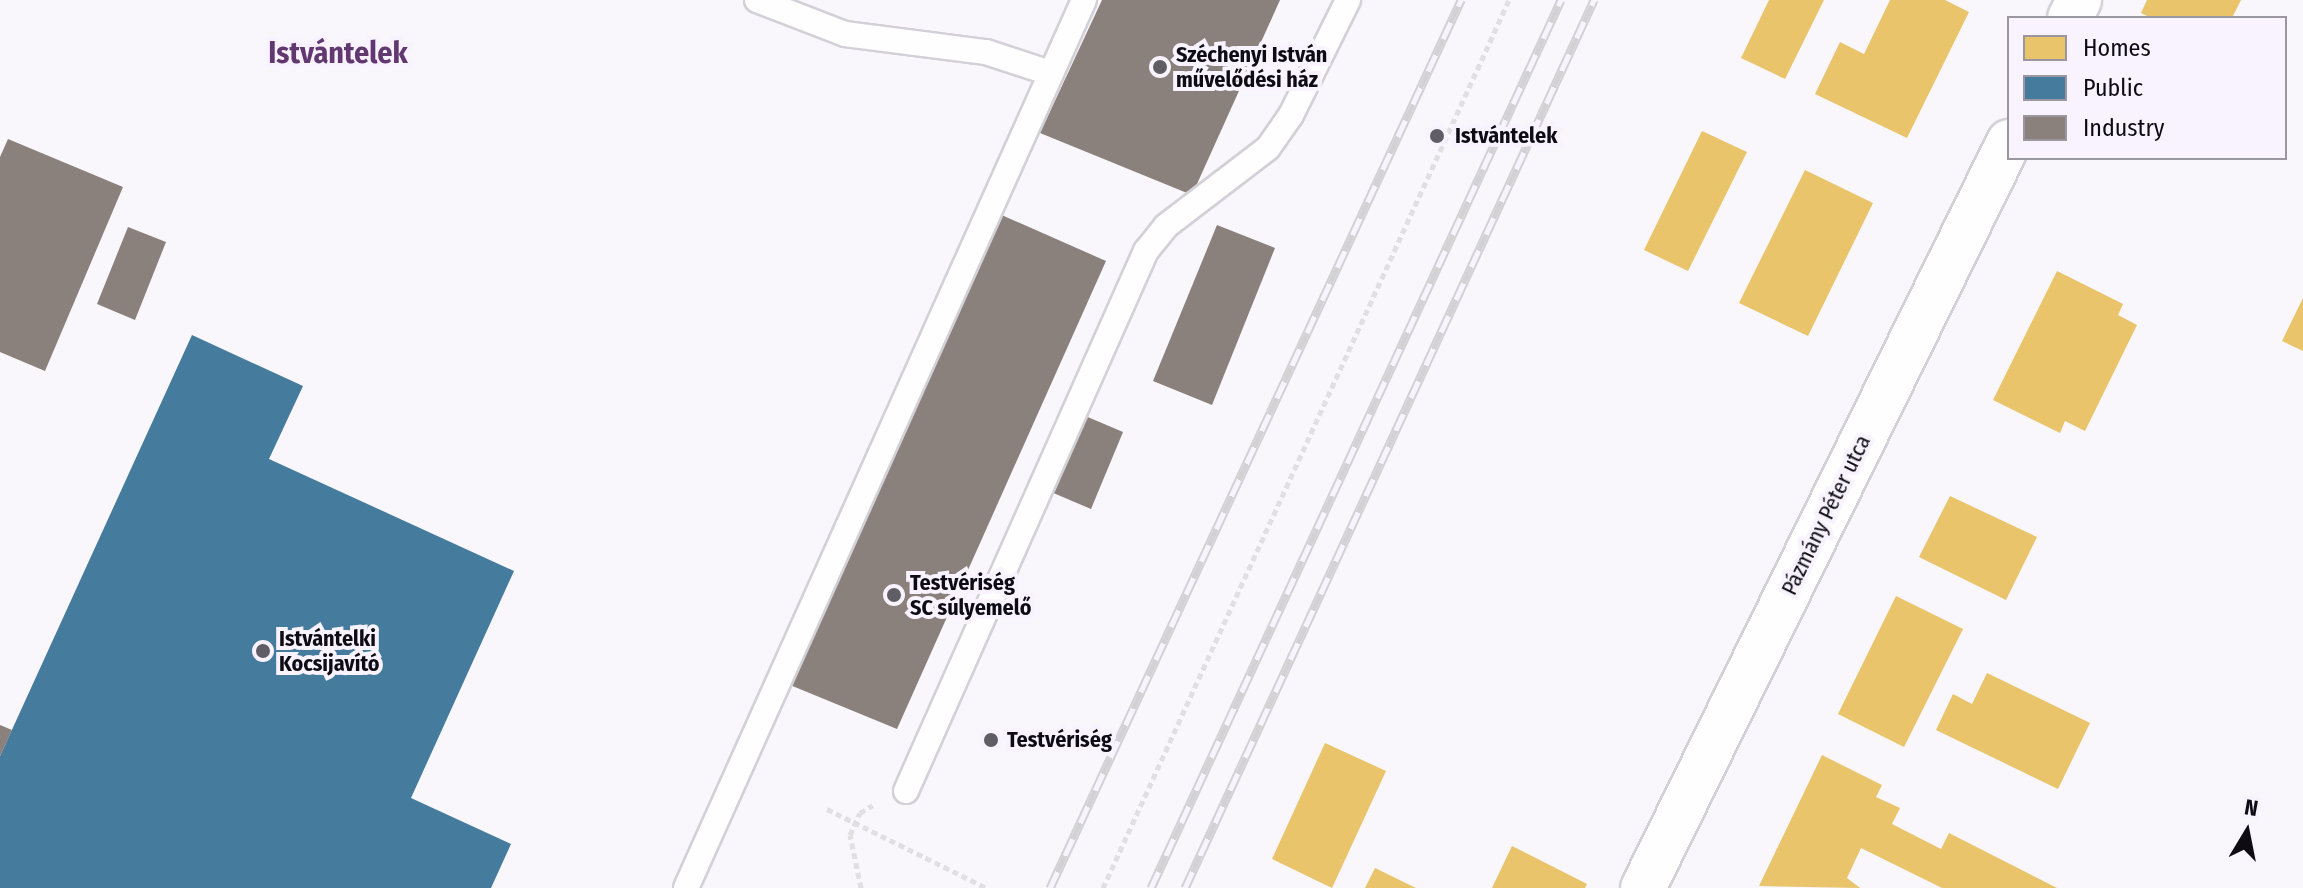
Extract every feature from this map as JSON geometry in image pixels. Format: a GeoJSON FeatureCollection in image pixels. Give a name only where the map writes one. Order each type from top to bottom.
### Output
{"type":"FeatureCollection","features":[{"type":"Feature","properties":{"kind":"street","name":"Pázmány Péter utca"},"geometry":{"type":"LineString","coordinates":[[1643,888],[2007,146]]}},
{"type":"Feature","properties":{"kind":"lane"},"geometry":{"type":"LineString","coordinates":[[757,0],[845,34],[986,52],[1050,73]]}},
{"type":"Feature","properties":{"kind":"lane"},"geometry":{"type":"LineString","coordinates":[[686,888],[1084,0]]}},
{"type":"Feature","properties":{"kind":"lane"},"geometry":{"type":"LineString","coordinates":[[906,791],[1146,251],[1166,226],[1268,148],[1291,115],[1348,0]]}},
{"type":"Feature","properties":{"kind":"path"},"geometry":{"type":"LineString","coordinates":[[1103,888],[1509,0]]}},
{"type":"Feature","properties":{"kind":"path"},"geometry":{"type":"LineString","coordinates":[[852,824],[869,807],[906,791]]}},
{"type":"Feature","properties":{"kind":"path"},"geometry":{"type":"LineString","coordinates":[[827,809],[984,887]]}},
{"type":"Feature","properties":{"kind":"path"},"geometry":{"type":"LineString","coordinates":[[852,824],[861,888]]}},
{"type":"Feature","properties":{"kind":"building: Homes"},"geometry":{"type":"Polygon","coordinates":[[[1769,0],[1824,0],[1785,79],[1741,58],[1769,0]]]}},
{"type":"Feature","properties":{"kind":"building: Homes"},"geometry":{"type":"Polygon","coordinates":[[[1890,0],[1945,0],[1969,12],[1907,138],[1815,94],[1840,42],[1864,54],[1890,0]]]}},
{"type":"Feature","properties":{"kind":"building: Homes"},"geometry":{"type":"Polygon","coordinates":[[[2147,0],[2241,0],[2233,16],[2147,16],[2141,13],[2147,0]]]}},
{"type":"Feature","properties":{"kind":"building: Homes"},"geometry":{"type":"Polygon","coordinates":[[[1702,131],[1747,152],[1688,271],[1644,250],[1702,131]]]}},
{"type":"Feature","properties":{"kind":"building: Homes"},"geometry":{"type":"Polygon","coordinates":[[[1805,170],[1873,203],[1808,336],[1739,303],[1805,170]]]}},
{"type":"Feature","properties":{"kind":"building: Homes"},"geometry":{"type":"Polygon","coordinates":[[[2057,271],[2123,304],[2118,315],[2137,325],[2085,431],[2065,421],[2060,433],[1993,400],[2057,271]]]}},
{"type":"Feature","properties":{"kind":"building: Homes"},"geometry":{"type":"Polygon","coordinates":[[[2303,298],[2303,351],[2282,341],[2303,298]]]}},
{"type":"Feature","properties":{"kind":"building: Homes"},"geometry":{"type":"Polygon","coordinates":[[[1950,496],[2037,537],[2006,600],[1919,557],[1950,496]]]}},
{"type":"Feature","properties":{"kind":"building: Homes"},"geometry":{"type":"Polygon","coordinates":[[[1896,596],[1963,629],[1904,747],[1838,714],[1896,596]]]}},
{"type":"Feature","properties":{"kind":"building: Homes"},"geometry":{"type":"Polygon","coordinates":[[[1987,673],[2090,723],[2058,789],[1936,730],[1953,694],[1972,704],[1987,673]]]}},
{"type":"Feature","properties":{"kind":"building: Homes"},"geometry":{"type":"Polygon","coordinates":[[[1325,743],[1386,771],[1332,888],[1272,859],[1325,743]]]}},
{"type":"Feature","properties":{"kind":"building: Homes"},"geometry":{"type":"Polygon","coordinates":[[[1822,755],[1882,785],[1876,797],[1900,808],[1892,824],[1941,849],[1949,833],[2057,888],[1942,888],[1861,848],[1847,878],[1860,888],[1759,886],[1822,755]]]}},
{"type":"Feature","properties":{"kind":"building: Homes"},"geometry":{"type":"Polygon","coordinates":[[[1512,846],[1587,884],[1585,888],[1492,888],[1512,846]]]}},
{"type":"Feature","properties":{"kind":"building: Homes"},"geometry":{"type":"Polygon","coordinates":[[[1375,868],[1416,888],[1365,888],[1375,868]]]}},
{"type":"Feature","properties":{"kind":"building: Public","name":"Istvántelki Kocsijavító"},"geometry":{"type":"Polygon","coordinates":[[[192,335],[303,386],[269,459],[514,571],[411,798],[511,844],[491,888],[0,888],[0,756],[192,335]]]}},
{"type":"Feature","properties":{"kind":"building: Industry","name":"Széchenyi István művelődési ház"},"geometry":{"type":"Polygon","coordinates":[[[1102,0],[1280,0],[1192,195],[1040,133],[1102,0]]]}},
{"type":"Feature","properties":{"kind":"building: Industry"},"geometry":{"type":"Polygon","coordinates":[[[8,139],[123,187],[45,371],[0,352],[0,157],[8,139]]]}},
{"type":"Feature","properties":{"kind":"building: Industry"},"geometry":{"type":"Polygon","coordinates":[[[997,213],[1106,261],[897,729],[790,685],[997,213]]]}},
{"type":"Feature","properties":{"kind":"building: Industry"},"geometry":{"type":"Polygon","coordinates":[[[1217,225],[1275,248],[1212,405],[1153,381],[1217,225]]]}},
{"type":"Feature","properties":{"kind":"building: Industry"},"geometry":{"type":"Polygon","coordinates":[[[128,227],[166,242],[135,320],[97,304],[128,227]]]}},
{"type":"Feature","properties":{"kind":"building: Industry"},"geometry":{"type":"Polygon","coordinates":[[[1083,415],[1123,432],[1091,509],[1051,492],[1083,415]]]}},
{"type":"Feature","properties":{"kind":"building: Industry"},"geometry":{"type":"Polygon","coordinates":[[[0,725],[12,730],[0,756],[0,725]]]}},
{"type":"Feature","properties":{"kind":"railway"},"geometry":{"type":"LineString","coordinates":[[1050,888],[1461,0]]}},
{"type":"Feature","properties":{"kind":"railway"},"geometry":{"type":"LineString","coordinates":[[1151,888],[1561,0]]}},
{"type":"Feature","properties":{"kind":"railway"},"geometry":{"type":"LineString","coordinates":[[1185,888],[1594,0]]}},
{"type":"Feature","properties":{"kind":"place","name":"Széchenyi István művelődési ház"},"geometry":{"type":"Point","coordinates":[1160,67]}},
{"type":"Feature","properties":{"kind":"place","name":"Istvántelek"},"geometry":{"type":"Point","coordinates":[1437,136]}},
{"type":"Feature","properties":{"kind":"place","name":"Testvériség SC súlyemelő"},"geometry":{"type":"Point","coordinates":[894,595]}},
{"type":"Feature","properties":{"kind":"place","name":"Istvántelki Kocsijavító"},"geometry":{"type":"Point","coordinates":[263,651]}},
{"type":"Feature","properties":{"kind":"place","name":"Testvériség"},"geometry":{"type":"Point","coordinates":[991,740]}},
{"type":"Feature","properties":{"kind":"district","name":"Istvántelek"},"geometry":{"type":"Point","coordinates":[338,53]}}]}
